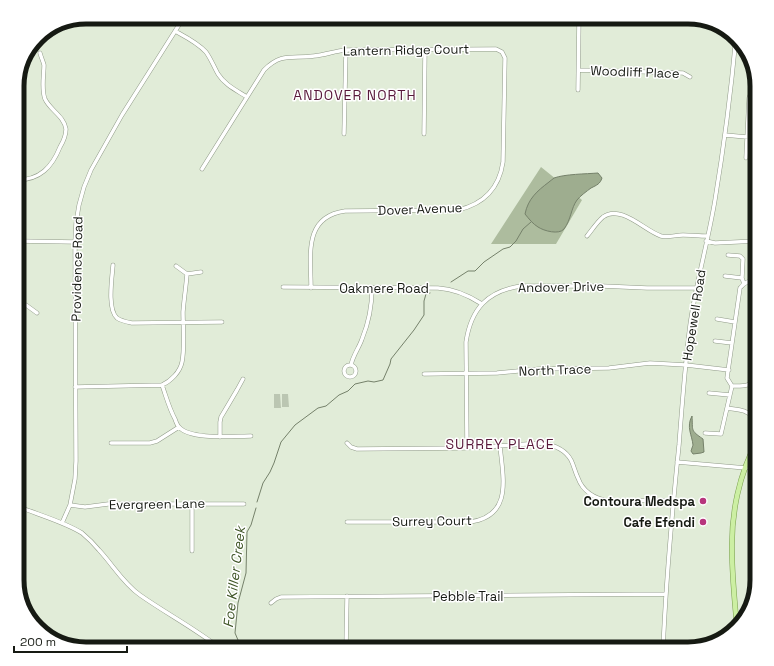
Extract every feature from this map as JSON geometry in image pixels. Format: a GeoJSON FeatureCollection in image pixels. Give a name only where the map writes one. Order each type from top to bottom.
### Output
{"type":"FeatureCollection","features":[{"type":"Feature","properties":{"kind":"main road"},"geometry":{"type":"LineString","coordinates":[[736,619],[732,537],[738,494],[750,459]]}},
{"type":"Feature","properties":{"kind":"street","name":"Providence Road"},"geometry":{"type":"LineString","coordinates":[[62,523],[70,505],[75,479],[76,461],[75,242],[79,205],[91,170],[122,115],[180,24]]}},
{"type":"Feature","properties":{"kind":"street"},"geometry":{"type":"LineString","coordinates":[[578,90],[579,24]]}},
{"type":"Feature","properties":{"kind":"street"},"geometry":{"type":"LineString","coordinates":[[175,31],[202,49],[210,58],[224,81],[247,97]]}},
{"type":"Feature","properties":{"kind":"street","name":"Hopewell Road"},"geometry":{"type":"LineString","coordinates":[[663,642],[683,389],[690,325],[696,288],[715,201],[725,135],[735,46]]}},
{"type":"Feature","properties":{"kind":"street","name":"Lantern Ridge Court"},"geometry":{"type":"LineString","coordinates":[[202,169],[264,70],[277,60],[287,57],[314,56],[346,50],[496,49],[502,52]]}},
{"type":"Feature","properties":{"kind":"street"},"geometry":{"type":"LineString","coordinates":[[344,134],[346,50]]}},
{"type":"Feature","properties":{"kind":"street"},"geometry":{"type":"LineString","coordinates":[[424,134],[425,50]]}},
{"type":"Feature","properties":{"kind":"street","name":"Dover Avenue"},"geometry":{"type":"LineString","coordinates":[[311,288],[312,237],[319,224],[330,215],[345,210],[458,210],[477,204],[492,191],[500,177],[503,162],[504,58],[502,52]]}},
{"type":"Feature","properties":{"kind":"street"},"geometry":{"type":"LineString","coordinates":[[24,180],[38,176],[47,170],[58,153],[65,137],[66,130],[63,121],[44,98],[44,64],[40,53]]}},
{"type":"Feature","properties":{"kind":"street","name":"Woodliff Place"},"geometry":{"type":"LineString","coordinates":[[578,70],[684,73],[690,77]]}},
{"type":"Feature","properties":{"kind":"street"},"geometry":{"type":"LineString","coordinates":[[746,158],[750,96]]}},
{"type":"Feature","properties":{"kind":"street"},"geometry":{"type":"LineString","coordinates":[[725,135],[750,137]]}},
{"type":"Feature","properties":{"kind":"street"},"geometry":{"type":"LineString","coordinates":[[587,236],[601,218],[606,215],[617,214],[631,218],[648,230],[668,237],[681,235],[707,236]]}},
{"type":"Feature","properties":{"kind":"street"},"geometry":{"type":"LineString","coordinates":[[24,241],[75,242]]}},
{"type":"Feature","properties":{"kind":"street"},"geometry":{"type":"LineString","coordinates":[[706,242],[750,241]]}},
{"type":"Feature","properties":{"kind":"street"},"geometry":{"type":"LineString","coordinates":[[728,255],[740,256],[743,259],[742,278],[744,284]]}},
{"type":"Feature","properties":{"kind":"street"},"geometry":{"type":"LineString","coordinates":[[113,265],[111,301],[116,317],[132,323],[222,322]]}},
{"type":"Feature","properties":{"kind":"street"},"geometry":{"type":"LineString","coordinates":[[176,266],[187,274],[201,272]]}},
{"type":"Feature","properties":{"kind":"street"},"geometry":{"type":"LineString","coordinates":[[76,386],[162,385],[178,372],[182,363],[183,310],[187,274]]}},
{"type":"Feature","properties":{"kind":"street"},"geometry":{"type":"LineString","coordinates":[[725,276],[742,278]]}},
{"type":"Feature","properties":{"kind":"street"},"geometry":{"type":"LineString","coordinates":[[705,433],[721,434],[732,386],[727,378],[740,288],[747,282],[750,282]]}},
{"type":"Feature","properties":{"kind":"street","name":"Andover Drive"},"geometry":{"type":"LineString","coordinates":[[467,448],[466,342],[473,317],[482,304],[490,297],[510,288],[521,286],[696,288]]}},
{"type":"Feature","properties":{"kind":"street","name":"Oakmere Road"},"geometry":{"type":"LineString","coordinates":[[283,288],[446,288],[465,294],[482,304]]}},
{"type":"Feature","properties":{"kind":"street"},"geometry":{"type":"LineString","coordinates":[[351,365],[353,357],[368,324],[372,288]]}},
{"type":"Feature","properties":{"kind":"street"},"geometry":{"type":"LineString","coordinates":[[24,305],[37,313]]}},
{"type":"Feature","properties":{"kind":"street"},"geometry":{"type":"LineString","coordinates":[[717,319],[735,322]]}},
{"type":"Feature","properties":{"kind":"street"},"geometry":{"type":"LineString","coordinates":[[715,341],[732,343]]}},
{"type":"Feature","properties":{"kind":"street","name":"North Trace"},"geometry":{"type":"LineString","coordinates":[[424,374],[497,373],[538,369],[608,368],[650,363],[686,364],[729,370]]}},
{"type":"Feature","properties":{"kind":"street"},"geometry":{"type":"LineString","coordinates":[[220,436],[221,417],[243,379]]}},
{"type":"Feature","properties":{"kind":"street"},"geometry":{"type":"LineString","coordinates":[[732,386],[743,386],[750,384]]}},
{"type":"Feature","properties":{"kind":"street"},"geometry":{"type":"LineString","coordinates":[[162,385],[170,411],[179,427],[189,434],[199,436],[251,436]]}},
{"type":"Feature","properties":{"kind":"street"},"geometry":{"type":"LineString","coordinates":[[709,393],[730,395]]}},
{"type":"Feature","properties":{"kind":"street"},"geometry":{"type":"LineString","coordinates":[[727,408],[746,411],[750,413]]}},
{"type":"Feature","properties":{"kind":"street"},"geometry":{"type":"LineString","coordinates":[[111,443],[150,443],[157,441],[179,427]]}},
{"type":"Feature","properties":{"kind":"street"},"geometry":{"type":"LineString","coordinates":[[347,443],[351,447],[357,449],[467,448],[542,443],[550,444],[558,447],[571,459],[578,480],[583,488],[591,495],[610,501],[674,500]]}},
{"type":"Feature","properties":{"kind":"street","name":"Surrey Court"},"geometry":{"type":"LineString","coordinates":[[348,522],[470,522],[484,518],[491,514],[496,508],[503,495],[504,485],[500,446]]}},
{"type":"Feature","properties":{"kind":"street"},"geometry":{"type":"LineString","coordinates":[[677,462],[746,468]]}},
{"type":"Feature","properties":{"kind":"street","name":"Evergreen Lane"},"geometry":{"type":"LineString","coordinates":[[70,505],[85,507],[108,504],[244,504]]}},
{"type":"Feature","properties":{"kind":"street"},"geometry":{"type":"LineString","coordinates":[[192,504],[192,551]]}},
{"type":"Feature","properties":{"kind":"street"},"geometry":{"type":"LineString","coordinates":[[24,509],[62,523],[82,534],[99,550],[120,577],[131,588],[212,642]]}},
{"type":"Feature","properties":{"kind":"street","name":"Pebble Trail"},"geometry":{"type":"LineString","coordinates":[[271,603],[281,597],[666,594]]}},
{"type":"Feature","properties":{"kind":"street"},"geometry":{"type":"LineString","coordinates":[[346,642],[347,596]]}},
{"type":"Feature","properties":{"kind":"shaded area"},"geometry":{"type":"Polygon","coordinates":[[[541,167],[582,200],[556,244],[491,244],[541,167]]]}},
{"type":"Feature","properties":{"kind":"shaded area"},"geometry":{"type":"Polygon","coordinates":[[[598,173],[602,178],[600,182],[577,200],[570,218],[562,231],[551,232],[536,226],[525,214],[528,204],[534,196],[554,178],[598,173]]]}},
{"type":"Feature","properties":{"kind":"shaded area"},"geometry":{"type":"Polygon","coordinates":[[[274,394],[280,394],[281,408],[274,408],[274,394]]]}},
{"type":"Feature","properties":{"kind":"shaded area"},"geometry":{"type":"Polygon","coordinates":[[[282,394],[288,394],[289,407],[282,407],[282,394]]]}},
{"type":"Feature","properties":{"kind":"shaded area"},"geometry":{"type":"Polygon","coordinates":[[[692,416],[693,430],[703,439],[704,452],[701,453],[693,454],[691,451],[693,445],[689,424],[692,416]]]}},
{"type":"Feature","properties":{"kind":"waterway","name":"Foe Killer Creek"},"geometry":{"type":"LineString","coordinates":[[451,282],[468,271],[475,271],[484,262],[503,249],[510,247],[516,241],[523,229],[531,222]]}},
{"type":"Feature","properties":{"kind":"waterway","name":"Foe Killer Creek"},"geometry":{"type":"LineString","coordinates":[[257,502],[263,483],[274,463],[281,442],[295,425],[318,408],[326,406],[339,395],[348,391],[355,384],[383,380],[391,359],[424,315],[424,301],[426,294],[430,293]]}},
{"type":"Feature","properties":{"kind":"waterway","name":"Foe Killer Creek"},"geometry":{"type":"LineString","coordinates":[[238,642],[235,633],[238,603],[246,573],[247,532],[251,525],[256,508]]}},
{"type":"Feature","properties":{"kind":"place","name":"Contoura Medspa"},"geometry":{"type":"Point","coordinates":[703,501]}},
{"type":"Feature","properties":{"kind":"place","name":"Cafe Efendi"},"geometry":{"type":"Point","coordinates":[703,522]}},
{"type":"Feature","properties":{"kind":"district","name":"ANDOVER NORTH"},"geometry":{"type":"Point","coordinates":[355,95]}},
{"type":"Feature","properties":{"kind":"district","name":"SURREY PLACE"},"geometry":{"type":"Point","coordinates":[500,444]}}]}
